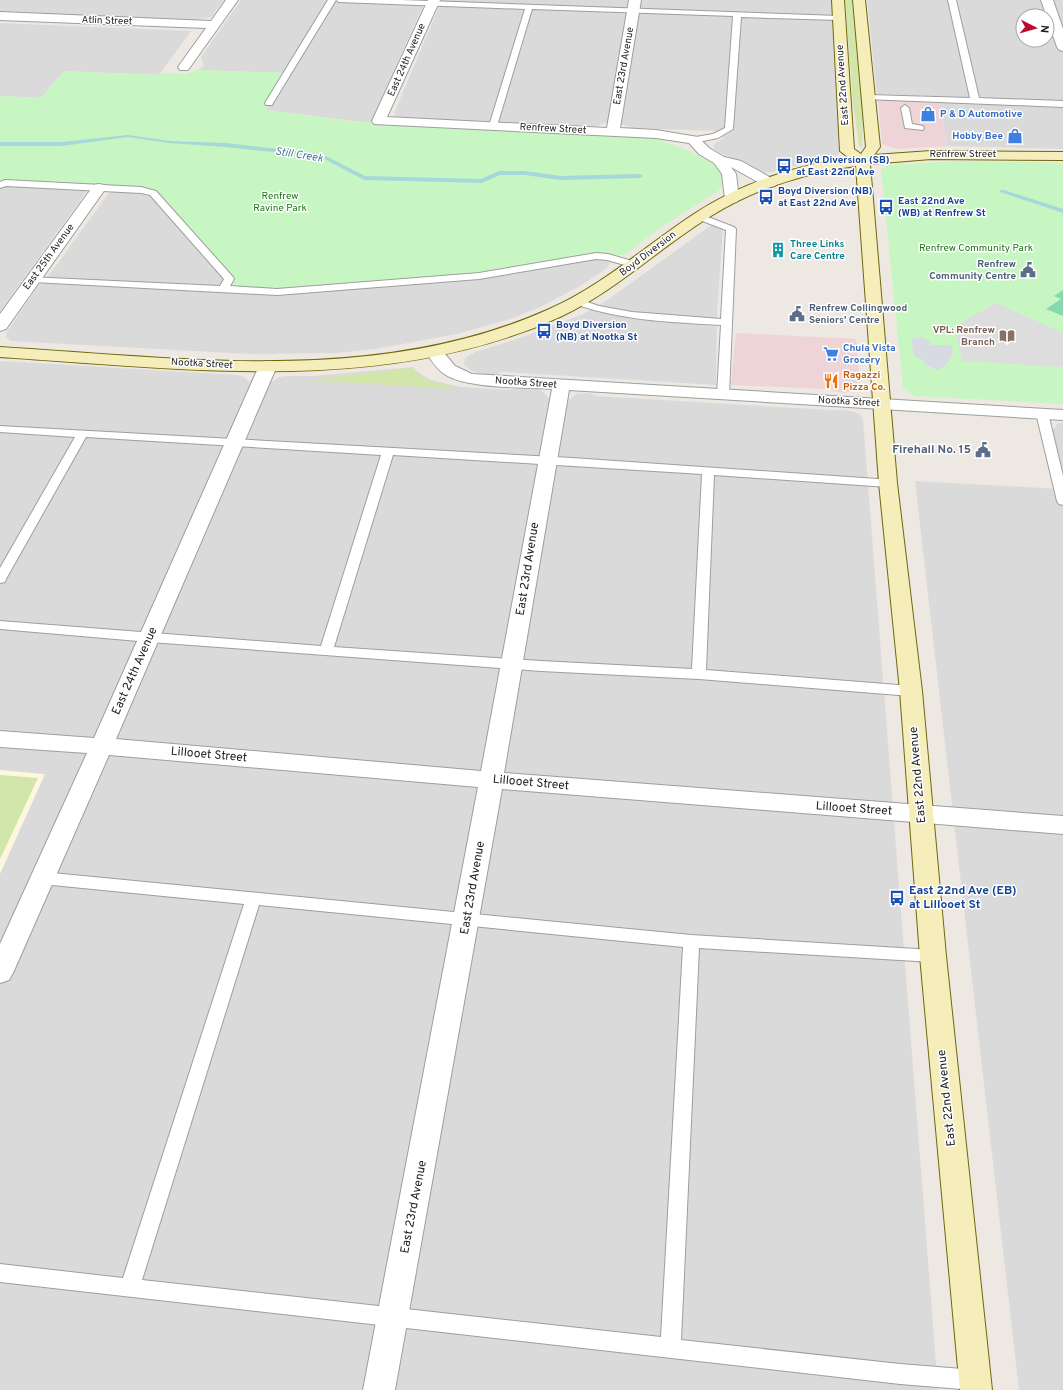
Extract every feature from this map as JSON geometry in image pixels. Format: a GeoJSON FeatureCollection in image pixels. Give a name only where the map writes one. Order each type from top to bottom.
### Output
{"type":"FeatureCollection","features":[{"type":"Feature","properties":{"kind":"street"},"geometry":{"type":"LineString","coordinates":[[184,67],[232,0]]}},
{"type":"Feature","properties":{"kind":"street","name":"East 22nd Avenue"},"geometry":{"type":"LineString","coordinates":[[838,0],[848,151],[863,161]]}},
{"type":"Feature","properties":{"kind":"street","name":"East 22nd Avenue"},"geometry":{"type":"LineString","coordinates":[[859,0],[873,147],[863,161],[888,483],[911,691],[933,956],[975,1385]]}},
{"type":"Feature","properties":{"kind":"street"},"geometry":{"type":"LineString","coordinates":[[1047,0],[1063,47]]}},
{"type":"Feature","properties":{"kind":"street","name":"East 24th Avenue"},"geometry":{"type":"LineString","coordinates":[[379,121],[433,2]]}},
{"type":"Feature","properties":{"kind":"street","name":"East 23rd Avenue"},"geometry":{"type":"LineString","coordinates":[[613,132],[635,6]]}},
{"type":"Feature","properties":{"kind":"street","name":"Atlin Street"},"geometry":{"type":"LineString","coordinates":[[0,16],[213,25]]}},
{"type":"Feature","properties":{"kind":"street","name":"Renfrew Street"},"geometry":{"type":"LineString","coordinates":[[379,121],[656,134],[693,140]]}},
{"type":"Feature","properties":{"kind":"street"},"geometry":{"type":"LineString","coordinates":[[693,140],[704,151],[719,160],[736,164],[770,183]]}},
{"type":"Feature","properties":{"kind":"street","name":"Renfrew Street"},"geometry":{"type":"LineString","coordinates":[[863,161],[892,157],[939,154],[1063,156]]}},
{"type":"Feature","properties":{"kind":"street"},"geometry":{"type":"LineString","coordinates":[[719,160],[729,174],[732,199]]}},
{"type":"Feature","properties":{"kind":"street","name":"Boyd Diversion"},"geometry":{"type":"LineString","coordinates":[[434,352],[521,327],[578,302],[635,264],[700,217],[732,199],[770,183],[820,168],[863,161]]}},
{"type":"Feature","properties":{"kind":"street","name":"East 25th Avenue"},"geometry":{"type":"LineString","coordinates":[[0,326],[99,188]]}},
{"type":"Feature","properties":{"kind":"street","name":"Nootka Street"},"geometry":{"type":"LineString","coordinates":[[0,352],[219,365],[268,366],[320,365],[375,361],[434,352],[445,368],[455,375],[466,378],[1063,415]]}},
{"type":"Feature","properties":{"kind":"street","name":"East 24th Avenue"},"geometry":{"type":"LineString","coordinates":[[0,973],[102,747],[268,366]]}},
{"type":"Feature","properties":{"kind":"street","name":"East 23rd Avenue"},"geometry":{"type":"LineString","coordinates":[[379,1390],[467,919],[546,461],[561,385]]}},
{"type":"Feature","properties":{"kind":"street","name":"Lillooet Street"},"geometry":{"type":"LineString","coordinates":[[0,739],[141,749],[491,780],[1063,825]]}},
{"type":"Feature","properties":{"kind":"lane"},"geometry":{"type":"LineString","coordinates":[[269,103],[332,0]]}},
{"type":"Feature","properties":{"kind":"lane"},"geometry":{"type":"LineString","coordinates":[[338,0],[433,2],[529,7],[635,6],[737,15],[839,18]]}},
{"type":"Feature","properties":{"kind":"lane"},"geometry":{"type":"LineString","coordinates":[[952,0],[975,101]]}},
{"type":"Feature","properties":{"kind":"lane"},"geometry":{"type":"LineString","coordinates":[[493,126],[529,7]]}},
{"type":"Feature","properties":{"kind":"lane"},"geometry":{"type":"LineString","coordinates":[[693,140],[715,136],[729,129],[737,15]]}},
{"type":"Feature","properties":{"kind":"lane"},"geometry":{"type":"LineString","coordinates":[[869,96],[1063,104]]}},
{"type":"Feature","properties":{"kind":"lane"},"geometry":{"type":"LineString","coordinates":[[905,108],[908,126],[920,128]]}},
{"type":"Feature","properties":{"kind":"lane"},"geometry":{"type":"LineString","coordinates":[[0,185],[5,183],[141,190],[153,193],[229,279],[224,289]]}},
{"type":"Feature","properties":{"kind":"lane"},"geometry":{"type":"LineString","coordinates":[[700,217],[730,229],[723,395]]}},
{"type":"Feature","properties":{"kind":"lane"},"geometry":{"type":"LineString","coordinates":[[33,279],[277,292],[479,276],[596,256],[608,257],[635,264]]}},
{"type":"Feature","properties":{"kind":"lane"},"geometry":{"type":"LineString","coordinates":[[578,302],[596,310],[616,314],[726,322]]}},
{"type":"Feature","properties":{"kind":"lane"},"geometry":{"type":"LineString","coordinates":[[1042,413],[1063,501]]}},
{"type":"Feature","properties":{"kind":"lane"},"geometry":{"type":"LineString","coordinates":[[0,429],[82,435],[234,442],[888,483]]}},
{"type":"Feature","properties":{"kind":"lane"},"geometry":{"type":"LineString","coordinates":[[0,579],[82,435]]}},
{"type":"Feature","properties":{"kind":"lane"},"geometry":{"type":"LineString","coordinates":[[326,650],[388,452]]}},
{"type":"Feature","properties":{"kind":"lane"},"geometry":{"type":"LineString","coordinates":[[699,674],[708,471]]}},
{"type":"Feature","properties":{"kind":"lane"},"geometry":{"type":"LineString","coordinates":[[0,625],[150,638],[512,664],[699,674],[911,691]]}},
{"type":"Feature","properties":{"kind":"lane"},"geometry":{"type":"LineString","coordinates":[[42,878],[691,941],[933,956]]}},
{"type":"Feature","properties":{"kind":"lane"},"geometry":{"type":"LineString","coordinates":[[130,1287],[253,899]]}},
{"type":"Feature","properties":{"kind":"lane"},"geometry":{"type":"LineString","coordinates":[[671,1347],[691,941]]}},
{"type":"Feature","properties":{"kind":"lane"},"geometry":{"type":"LineString","coordinates":[[0,1273],[393,1318],[671,1347],[900,1374],[975,1385]]}},
{"type":"Feature","properties":{"kind":"shaded area"},"geometry":{"type":"Polygon","coordinates":[[[0,0],[224,0],[211,17],[195,20],[0,12],[0,0]]]}},
{"type":"Feature","properties":{"kind":"shaded area"},"geometry":{"type":"Polygon","coordinates":[[[241,0],[831,0],[839,152],[838,155],[831,157],[771,172],[760,172],[754,171],[715,150],[714,144],[724,138],[718,131],[630,128],[624,125],[605,123],[594,127],[510,124],[396,117],[394,113],[439,7],[423,6],[370,123],[265,110],[288,73],[198,70],[204,66],[201,57],[241,0]]]}},
{"type":"Feature","properties":{"kind":"shaded area"},"geometry":{"type":"Polygon","coordinates":[[[867,0],[1063,0],[1063,101],[877,94],[867,0]]]}},
{"type":"Feature","properties":{"kind":"shaded area"},"geometry":{"type":"Polygon","coordinates":[[[0,23],[191,31],[159,75],[64,71],[41,98],[0,96],[0,23]]]}},
{"type":"Feature","properties":{"kind":"shaded area"},"geometry":{"type":"Polygon","coordinates":[[[889,98],[940,100],[947,146],[897,149],[882,144],[878,100],[889,98]]]}},
{"type":"Feature","properties":{"kind":"shaded area"},"geometry":{"type":"Polygon","coordinates":[[[940,100],[1063,106],[1063,149],[947,146],[940,100]]]}},
{"type":"Feature","properties":{"kind":"shaded area"},"geometry":{"type":"Polygon","coordinates":[[[0,185],[90,187],[0,311],[0,185]]]}},
{"type":"Feature","properties":{"kind":"shaded area"},"geometry":{"type":"Polygon","coordinates":[[[115,189],[604,260],[610,263],[607,268],[582,285],[540,307],[511,319],[457,334],[376,349],[336,353],[250,354],[10,341],[6,337],[6,333],[37,288],[50,274],[108,194],[115,189]]]}},
{"type":"Feature","properties":{"kind":"shaded area"},"geometry":{"type":"Polygon","coordinates":[[[714,225],[722,227],[723,229],[717,312],[716,385],[502,372],[493,375],[473,372],[464,364],[465,358],[475,352],[517,339],[583,314],[606,301],[710,226],[714,225]]]}},
{"type":"Feature","properties":{"kind":"shaded area","name":"VPL: Renfrew Branch"},"geometry":{"type":"Polygon","coordinates":[[[996,303],[1063,333],[1063,367],[962,361],[955,326],[996,303]]]}},
{"type":"Feature","properties":{"kind":"shaded area"},"geometry":{"type":"Polygon","coordinates":[[[736,333],[856,339],[860,385],[854,391],[844,393],[825,389],[731,385],[736,333]]]}},
{"type":"Feature","properties":{"kind":"shaded area"},"geometry":{"type":"Polygon","coordinates":[[[922,337],[928,340],[931,345],[951,345],[953,355],[945,366],[937,370],[923,363],[926,361],[914,356],[911,339],[922,337]]]}},
{"type":"Feature","properties":{"kind":"shaded area"},"geometry":{"type":"Polygon","coordinates":[[[0,361],[237,375],[244,377],[248,381],[272,382],[279,377],[286,376],[312,376],[413,367],[419,373],[431,380],[461,387],[508,390],[518,388],[537,389],[544,392],[548,398],[571,399],[576,394],[590,393],[596,396],[844,410],[855,412],[860,415],[863,420],[938,1390],[0,1390],[0,361]]]}},
{"type":"Feature","properties":{"kind":"shaded area"},"geometry":{"type":"Polygon","coordinates":[[[1058,423],[1063,423],[1063,1390],[1019,1390],[915,481],[1060,489],[1046,429],[1054,429],[1058,423]]]}},
{"type":"Feature","properties":{"kind":"shaded area"},"geometry":{"type":"Polygon","coordinates":[[[0,770],[45,774],[0,874],[0,770]]]}},
{"type":"Feature","properties":{"kind":"green space"},"geometry":{"type":"Polygon","coordinates":[[[845,0],[853,0],[863,113],[862,147],[859,146],[853,103],[845,0]]]}},
{"type":"Feature","properties":{"kind":"green space","name":"Renfrew Ravine Park"},"geometry":{"type":"Polygon","coordinates":[[[198,70],[288,73],[266,110],[355,122],[649,137],[697,154],[722,171],[723,183],[717,192],[660,228],[625,255],[586,256],[479,276],[277,292],[224,289],[229,279],[153,193],[0,185],[0,96],[41,98],[64,71],[158,75],[160,73],[185,74],[198,70]]]}},
{"type":"Feature","properties":{"kind":"green space","name":"Renfrew Community Park"},"geometry":{"type":"Polygon","coordinates":[[[960,161],[1063,163],[1063,404],[915,396],[903,388],[881,169],[888,165],[960,161]]]}},
{"type":"Feature","properties":{"kind":"green space"},"geometry":{"type":"Polygon","coordinates":[[[1063,290],[1063,316],[1046,309],[1061,299],[1054,296],[1063,290]]]}},
{"type":"Feature","properties":{"kind":"green space"},"geometry":{"type":"Polygon","coordinates":[[[410,368],[415,369],[422,377],[437,383],[453,386],[452,389],[309,380],[410,368]]]}},
{"type":"Feature","properties":{"kind":"green space"},"geometry":{"type":"Polygon","coordinates":[[[0,775],[38,778],[0,859],[0,775]]]}},
{"type":"Feature","properties":{"kind":"waterway","name":"Still Creek"},"geometry":{"type":"LineString","coordinates":[[0,144],[62,144],[128,136],[169,142],[226,145],[322,156],[364,178],[482,181],[499,173],[525,173],[560,178],[640,176]]}},
{"type":"Feature","properties":{"kind":"waterway","name":"Still Creek"},"geometry":{"type":"LineString","coordinates":[[1002,191],[1063,211]]}},
{"type":"Feature","properties":{"kind":"place","name":"P & D Automotive"},"geometry":{"type":"Point","coordinates":[928,114]}},
{"type":"Feature","properties":{"kind":"place","name":"Hobby Bee"},"geometry":{"type":"Point","coordinates":[1015,136]}},
{"type":"Feature","properties":{"kind":"place","name":"Boyd Diversion (SB) at East 22nd Ave"},"geometry":{"type":"Point","coordinates":[784,166]}},
{"type":"Feature","properties":{"kind":"place","name":"Boyd Diversion (NB) at East 22nd Ave"},"geometry":{"type":"Point","coordinates":[766,197]}},
{"type":"Feature","properties":{"kind":"place","name":"East 22nd Ave (WB) at Renfrew St"},"geometry":{"type":"Point","coordinates":[886,207]}},
{"type":"Feature","properties":{"kind":"place","name":"Three Links Care Centre"},"geometry":{"type":"Point","coordinates":[778,250]}},
{"type":"Feature","properties":{"kind":"place","name":"Renfrew Community Centre"},"geometry":{"type":"Point","coordinates":[1028,270]}},
{"type":"Feature","properties":{"kind":"place","name":"Renfrew Collingwood Seniors' Centre"},"geometry":{"type":"Point","coordinates":[797,314]}},
{"type":"Feature","properties":{"kind":"place","name":"Boyd Diversion (NB) at Nootka St"},"geometry":{"type":"Point","coordinates":[544,331]}},
{"type":"Feature","properties":{"kind":"place","name":"VPL: Renfrew Branch"},"geometry":{"type":"Point","coordinates":[1007,336]}},
{"type":"Feature","properties":{"kind":"place","name":"Chula Vista Grocery"},"geometry":{"type":"Point","coordinates":[831,354]}},
{"type":"Feature","properties":{"kind":"place","name":"Ragazzi Pizza Co."},"geometry":{"type":"Point","coordinates":[831,381]}},
{"type":"Feature","properties":{"kind":"place","name":"Firehall No. 15"},"geometry":{"type":"Point","coordinates":[983,450]}},
{"type":"Feature","properties":{"kind":"place","name":"East 22nd Ave (EB) at Lillooet St"},"geometry":{"type":"Point","coordinates":[897,898]}}]}
